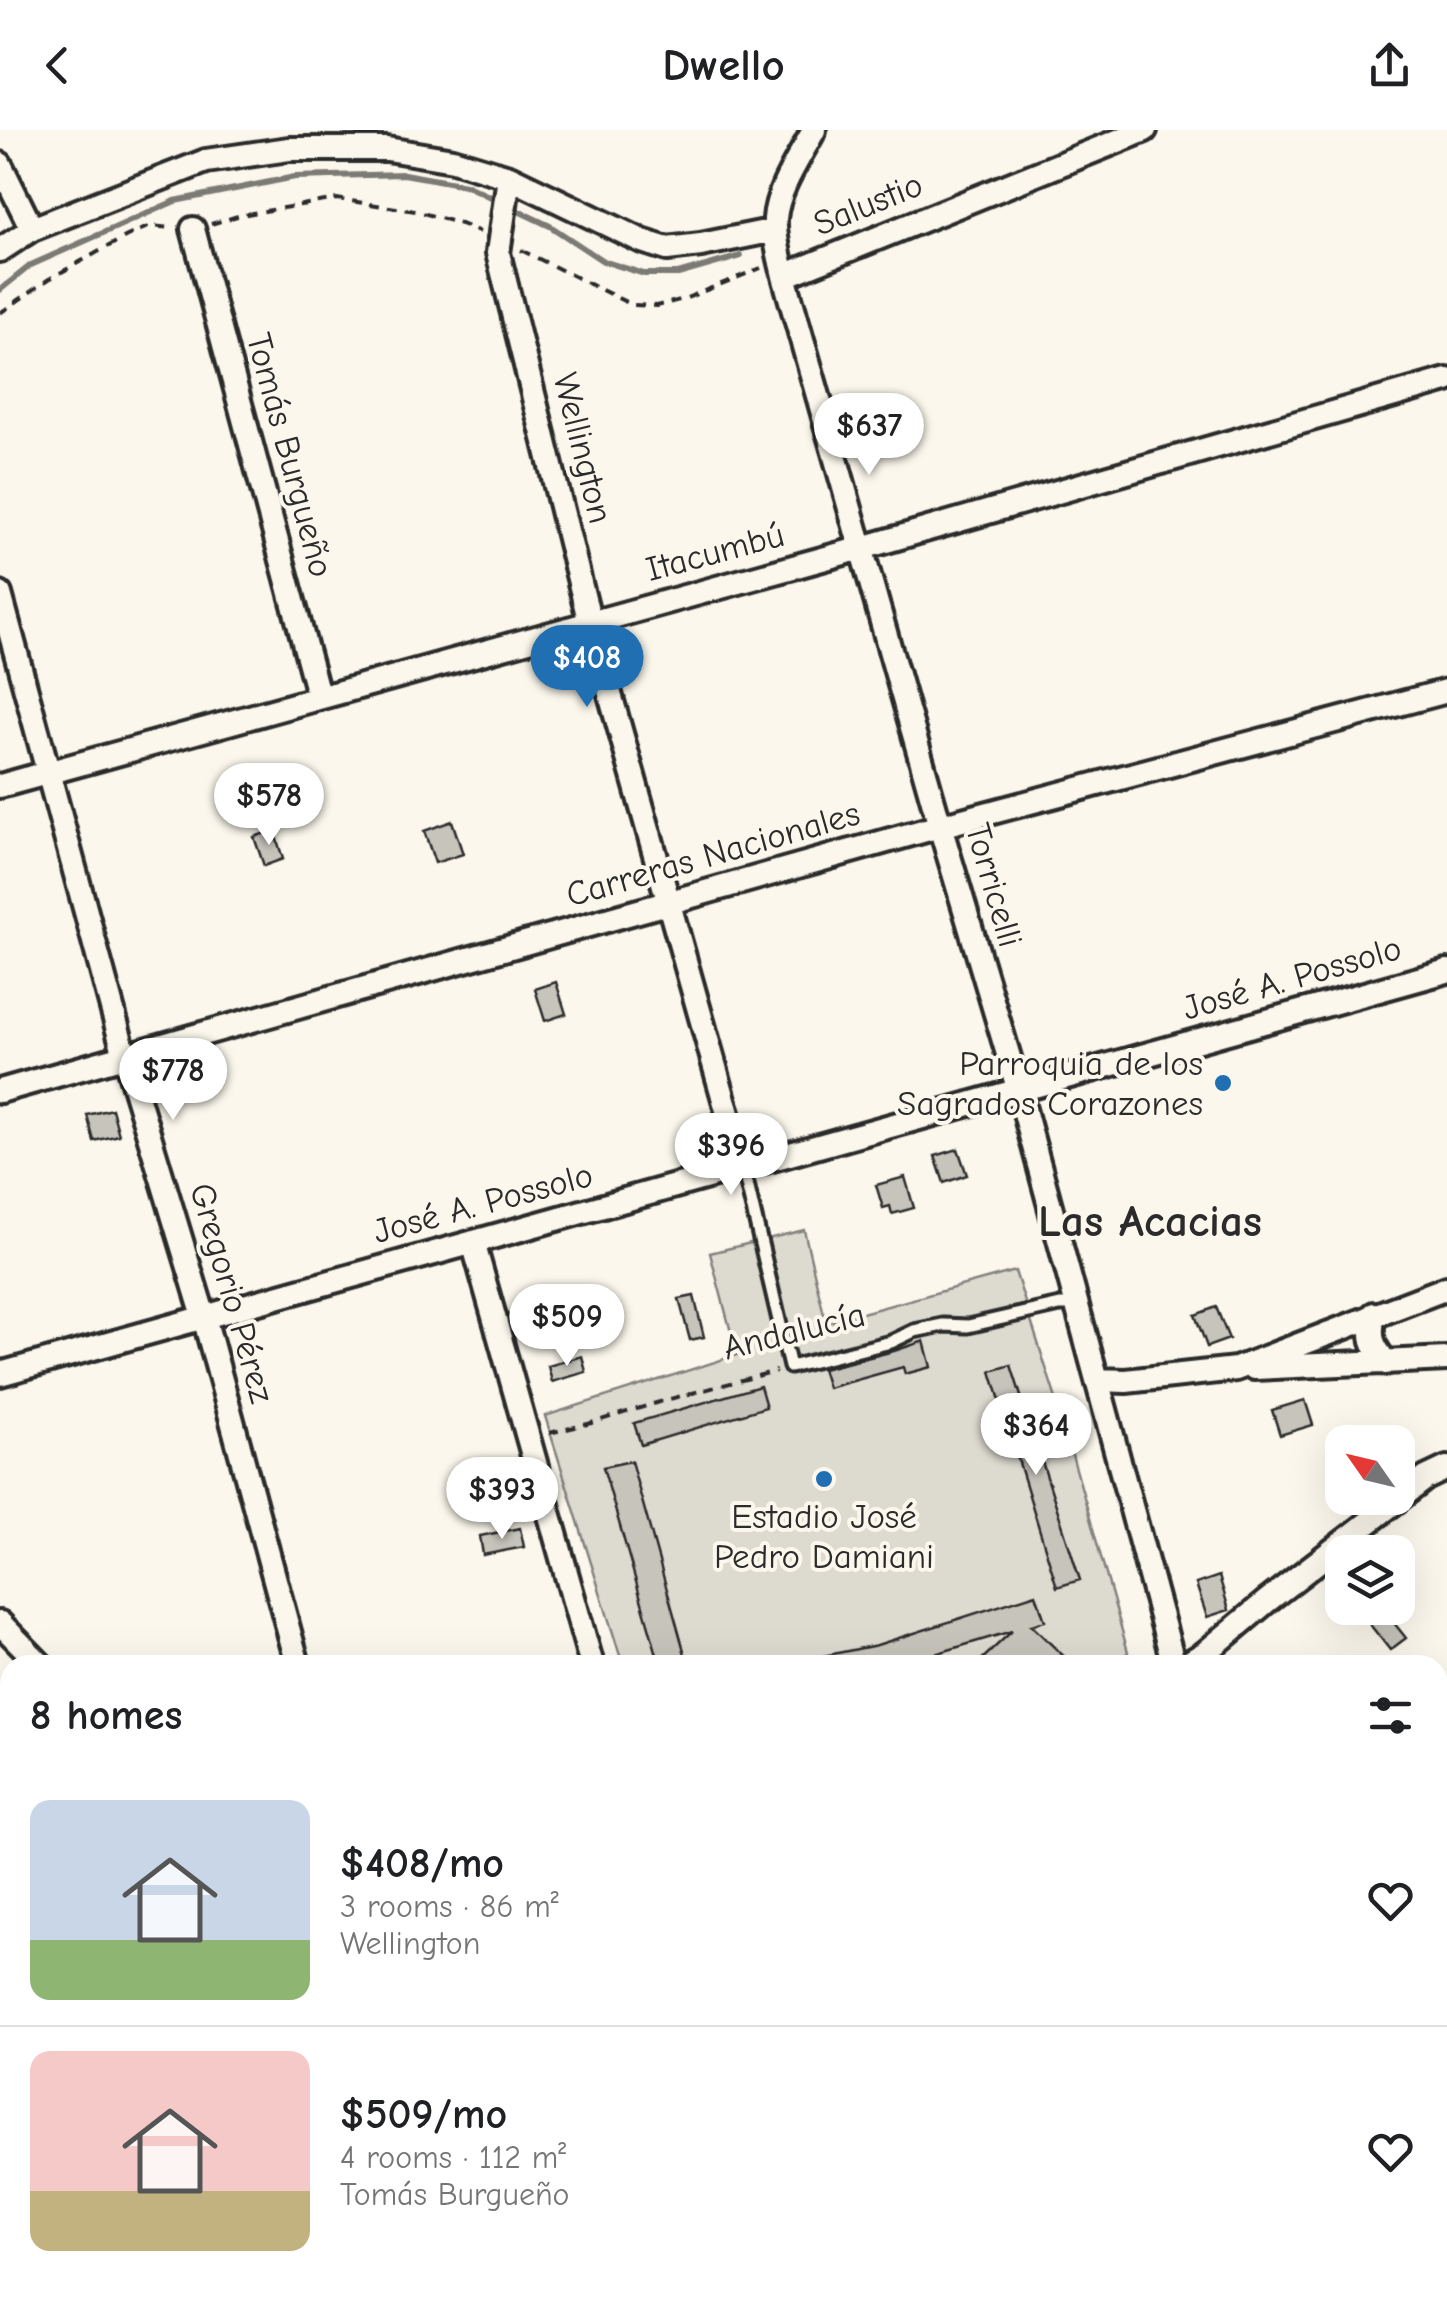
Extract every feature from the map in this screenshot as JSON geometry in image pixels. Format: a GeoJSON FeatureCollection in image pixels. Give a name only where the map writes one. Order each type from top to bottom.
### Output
{"type":"FeatureCollection","features":[{"type":"Feature","properties":{"kind":"street","name":"Torricelli"},"geometry":{"type":"LineString","coordinates":[[814,130],[781,194],[775,215],[784,276],[1019,1091],[1171,1655]]}},
{"type":"Feature","properties":{"kind":"street","name":"Salustio"},"geometry":{"type":"LineString","coordinates":[[784,276],[1145,130]]}},
{"type":"Feature","properties":{"kind":"street"},"geometry":{"type":"LineString","coordinates":[[0,250],[32,229],[206,161],[289,150],[387,148],[454,160],[642,242],[667,249],[775,230]]}},
{"type":"Feature","properties":{"kind":"street"},"geometry":{"type":"LineString","coordinates":[[0,164],[32,229]]}},
{"type":"Feature","properties":{"kind":"street","name":"Wellington"},"geometry":{"type":"LineString","coordinates":[[508,184],[498,253],[590,623],[743,1167]]}},
{"type":"Feature","properties":{"kind":"street","name":"Tomás Burgueño"},"geometry":{"type":"LineString","coordinates":[[193,229],[319,698]]}},
{"type":"Feature","properties":{"kind":"street","name":"Itacumbú"},"geometry":{"type":"LineString","coordinates":[[0,786],[862,548],[1447,380]]}},
{"type":"Feature","properties":{"kind":"street","name":"Gregorio Pérez"},"geometry":{"type":"LineString","coordinates":[[0,594],[125,1056],[204,1317],[295,1655]]}},
{"type":"Feature","properties":{"kind":"street","name":"Carreras Nacionales"},"geometry":{"type":"LineString","coordinates":[[0,1091],[940,826],[1447,690]]}},
{"type":"Feature","properties":{"kind":"street","name":"José A. Possolo"},"geometry":{"type":"LineString","coordinates":[[0,1374],[1447,971]]}},
{"type":"Feature","properties":{"kind":"street"},"geometry":{"type":"LineString","coordinates":[[473,1242],[589,1655]]}},
{"type":"Feature","properties":{"kind":"street"},"geometry":{"type":"LineString","coordinates":[[1236,1369],[1447,1288]]}},
{"type":"Feature","properties":{"kind":"street"},"geometry":{"type":"LineString","coordinates":[[1374,1314],[1371,1337],[1386,1363]]}},
{"type":"Feature","properties":{"kind":"street"},"geometry":{"type":"LineString","coordinates":[[1098,1380],[1126,1382],[1236,1369],[1447,1359]]}},
{"type":"Feature","properties":{"kind":"street"},"geometry":{"type":"LineString","coordinates":[[1202,1655],[1426,1478],[1447,1468]]}},
{"type":"Feature","properties":{"kind":"street"},"geometry":{"type":"LineString","coordinates":[[0,1623],[30,1655]]}},
{"type":"Feature","properties":{"kind":"lane","name":"Wellington"},"geometry":{"type":"LineString","coordinates":[[743,1167],[790,1367]]}},
{"type":"Feature","properties":{"kind":"lane","name":"Andalucía"},"geometry":{"type":"LineString","coordinates":[[790,1367],[891,1342],[942,1324],[968,1326],[1060,1305],[1077,1306]]}},
{"type":"Feature","properties":{"kind":"path"},"geometry":{"type":"LineString","coordinates":[[0,313],[49,279],[150,226],[193,229],[337,199],[416,211],[462,224],[632,304],[656,306],[684,299],[763,267],[784,276]]}},
{"type":"Feature","properties":{"kind":"path","name":"Andalucía"},"geometry":{"type":"LineString","coordinates":[[529,1437],[790,1367]]}},
{"type":"Feature","properties":{"kind":"shaded area","name":"Estadio José Pedro Damiani"},"geometry":{"type":"Polygon","coordinates":[[[804,1230],[826,1323],[1015,1271],[1057,1402],[1128,1652],[1125,1655],[620,1655],[545,1416],[737,1355],[710,1253],[804,1230]]]}},
{"type":"Feature","properties":{"kind":"building"},"geometry":{"type":"Polygon","coordinates":[[[452,821],[463,854],[435,863],[424,831],[452,821]]]}},
{"type":"Feature","properties":{"kind":"building"},"geometry":{"type":"Polygon","coordinates":[[[274,830],[283,859],[264,866],[254,837],[274,830]]]}},
{"type":"Feature","properties":{"kind":"building"},"geometry":{"type":"Polygon","coordinates":[[[556,982],[566,1014],[545,1021],[535,989],[556,982]]]}},
{"type":"Feature","properties":{"kind":"building"},"geometry":{"type":"Polygon","coordinates":[[[112,1109],[119,1135],[94,1141],[87,1115],[112,1109]]]}},
{"type":"Feature","properties":{"kind":"building"},"geometry":{"type":"Polygon","coordinates":[[[958,1149],[967,1175],[944,1183],[935,1156],[958,1149]]]}},
{"type":"Feature","properties":{"kind":"building"},"geometry":{"type":"Polygon","coordinates":[[[905,1177],[914,1208],[892,1214],[890,1206],[883,1208],[876,1185],[905,1177]]]}},
{"type":"Feature","properties":{"kind":"building"},"geometry":{"type":"Polygon","coordinates":[[[694,1296],[704,1337],[690,1340],[679,1299],[694,1296]]]}},
{"type":"Feature","properties":{"kind":"building"},"geometry":{"type":"Polygon","coordinates":[[[1216,1307],[1229,1339],[1207,1347],[1195,1315],[1216,1307]]]}},
{"type":"Feature","properties":{"kind":"building"},"geometry":{"type":"Polygon","coordinates":[[[924,1341],[931,1367],[905,1374],[903,1367],[828,1388],[822,1369],[924,1341]]]}},
{"type":"Feature","properties":{"kind":"building"},"geometry":{"type":"Polygon","coordinates":[[[582,1356],[586,1372],[552,1382],[548,1366],[582,1356]]]}},
{"type":"Feature","properties":{"kind":"building"},"geometry":{"type":"Polygon","coordinates":[[[1011,1365],[1080,1580],[1057,1587],[991,1371],[1011,1365]]]}},
{"type":"Feature","properties":{"kind":"building"},"geometry":{"type":"Polygon","coordinates":[[[760,1386],[766,1407],[641,1445],[634,1423],[760,1386]]]}},
{"type":"Feature","properties":{"kind":"building"},"geometry":{"type":"Polygon","coordinates":[[[1305,1400],[1313,1425],[1280,1435],[1272,1410],[1305,1400]]]}},
{"type":"Feature","properties":{"kind":"building"},"geometry":{"type":"Polygon","coordinates":[[[631,1461],[685,1655],[657,1655],[603,1467],[631,1461]]]}},
{"type":"Feature","properties":{"kind":"building"},"geometry":{"type":"Polygon","coordinates":[[[520,1528],[524,1547],[483,1555],[480,1536],[520,1528]]]}},
{"type":"Feature","properties":{"kind":"building"},"geometry":{"type":"Polygon","coordinates":[[[1219,1576],[1229,1610],[1207,1617],[1196,1584],[1219,1576]]]}},
{"type":"Feature","properties":{"kind":"building"},"geometry":{"type":"Polygon","coordinates":[[[1036,1594],[1045,1621],[1031,1625],[1062,1655],[987,1655],[1012,1631],[932,1655],[828,1655],[877,1645],[1036,1594]]]}},
{"type":"Feature","properties":{"kind":"building"},"geometry":{"type":"Polygon","coordinates":[[[1370,1625],[1396,1625],[1406,1638],[1390,1650],[1370,1625]]]}},
{"type":"Feature","properties":{"kind":"waterway"},"geometry":{"type":"LineString","coordinates":[[0,290],[31,265],[175,201],[295,177],[404,174],[465,185],[501,202]]}},
{"type":"Feature","properties":{"kind":"waterway"},"geometry":{"type":"LineString","coordinates":[[512,208],[550,226],[603,261],[644,274],[678,274],[741,256]]}},
{"type":"Feature","properties":{"kind":"place","name":"Parroquia de los Sagrados Corazones"},"geometry":{"type":"Point","coordinates":[1223,1083]}},
{"type":"Feature","properties":{"kind":"place","name":"Estadio José Pedro Damiani"},"geometry":{"type":"Point","coordinates":[824,1479]}},
{"type":"Feature","properties":{"kind":"district","name":"Las Acacias"},"geometry":{"type":"Point","coordinates":[1150,1221]}}]}
